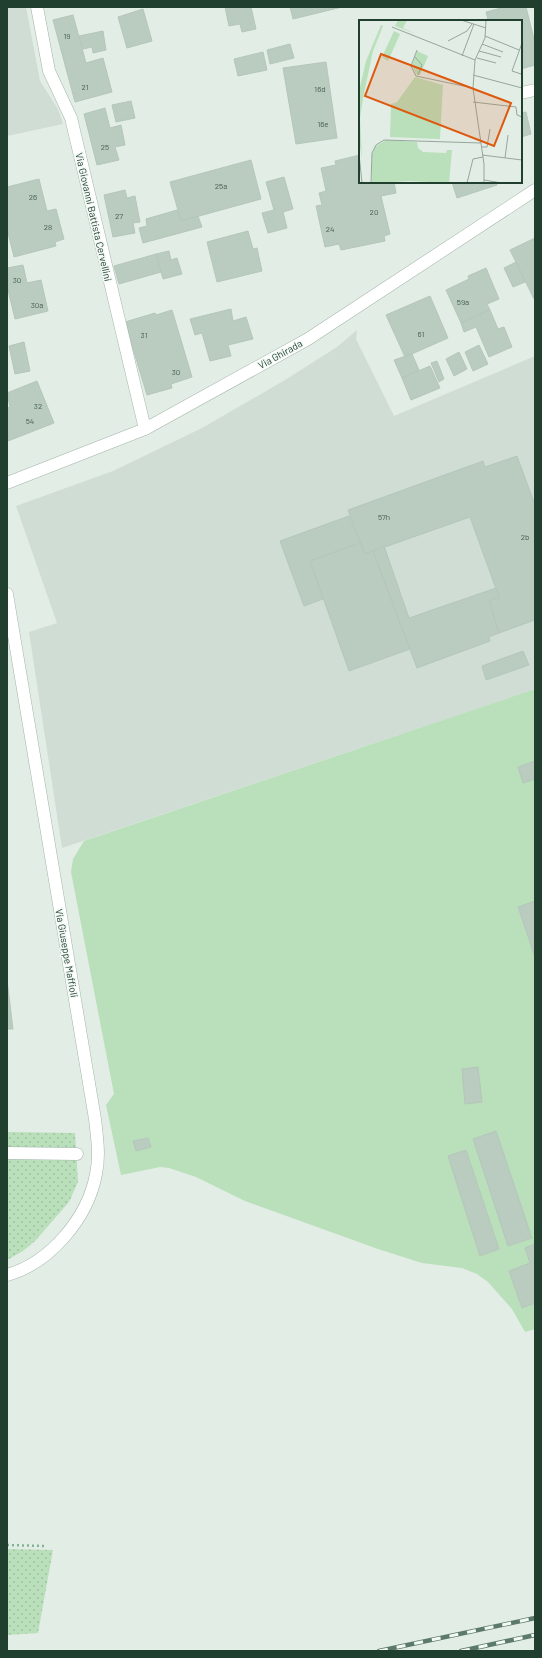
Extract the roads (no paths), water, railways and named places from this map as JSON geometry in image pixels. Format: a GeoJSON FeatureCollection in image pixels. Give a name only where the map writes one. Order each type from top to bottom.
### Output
{"type":"FeatureCollection","features":[{"type":"Feature","properties":{"kind":"street","name":"Via Giovanni Battista Cervellini"},"geometry":{"type":"LineString","coordinates":[[37,7],[49,71],[70,118],[145,429]]}},
{"type":"Feature","properties":{"kind":"street"},"geometry":{"type":"LineString","coordinates":[[522,93],[535,90]]}},
{"type":"Feature","properties":{"kind":"street","name":"Via Ghirada"},"geometry":{"type":"LineString","coordinates":[[7,484],[145,429],[308,339],[535,190]]}},
{"type":"Feature","properties":{"kind":"street","name":"Via Giuseppe Maffioli"},"geometry":{"type":"LineString","coordinates":[[7,594],[95,1119],[98,1149],[96,1174],[86,1204],[71,1227],[54,1248],[39,1259],[7,1276]]}},
{"type":"Feature","properties":{"kind":"street"},"geometry":{"type":"LineString","coordinates":[[7,1153],[77,1154]]}},
{"type":"Feature","properties":{"kind":"railway"},"geometry":{"type":"LineString","coordinates":[[379,1651],[535,1618]]}},
{"type":"Feature","properties":{"kind":"railway"},"geometry":{"type":"LineString","coordinates":[[461,1651],[535,1635]]}}]}
